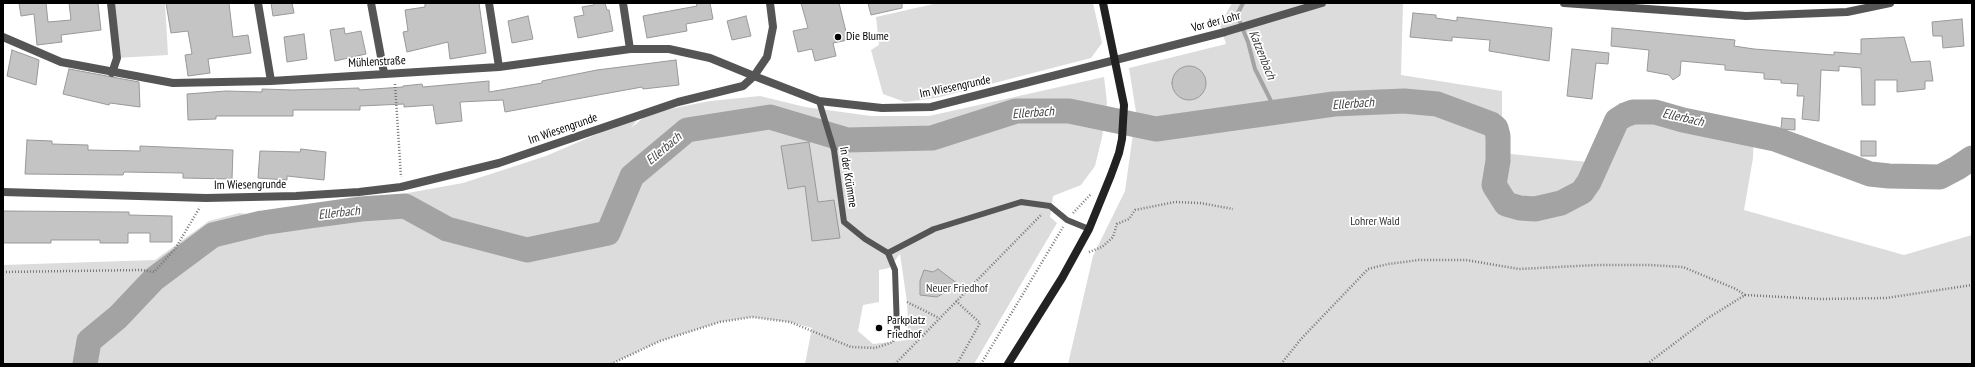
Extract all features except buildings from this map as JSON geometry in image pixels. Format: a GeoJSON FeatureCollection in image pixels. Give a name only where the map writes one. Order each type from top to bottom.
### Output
{"type":"FeatureCollection","features":[{"type":"Feature","properties":{"kind":"main road"},"geometry":{"type":"LineString","coordinates":[[1008,364],[1073,259],[1089,229],[1111,175],[1122,139],[1124,105],[1103,3]]}},
{"type":"Feature","properties":{"kind":"street"},"geometry":{"type":"LineString","coordinates":[[111,3],[117,58],[112,73]]}},
{"type":"Feature","properties":{"kind":"street"},"geometry":{"type":"LineString","coordinates":[[258,3],[271,81]]}},
{"type":"Feature","properties":{"kind":"street"},"geometry":{"type":"LineString","coordinates":[[371,3],[384,73]]}},
{"type":"Feature","properties":{"kind":"street"},"geometry":{"type":"LineString","coordinates":[[489,3],[499,67]]}},
{"type":"Feature","properties":{"kind":"street"},"geometry":{"type":"LineString","coordinates":[[623,3],[630,49]]}},
{"type":"Feature","properties":{"kind":"street"},"geometry":{"type":"LineString","coordinates":[[754,76],[767,57],[773,27],[770,3]]}},
{"type":"Feature","properties":{"kind":"street","name":"Vor der Lohr"},"geometry":{"type":"LineString","coordinates":[[1116,61],[1267,21],[1322,3]]}},
{"type":"Feature","properties":{"kind":"street"},"geometry":{"type":"LineString","coordinates":[[1564,3],[1746,16],[1847,12],[1890,3]]}},
{"type":"Feature","properties":{"kind":"street","name":"Mühlenstraße"},"geometry":{"type":"LineString","coordinates":[[3,37],[61,62],[112,73],[173,83],[271,81],[499,67],[630,49],[669,49],[710,58],[754,76]]}},
{"type":"Feature","properties":{"kind":"street","name":"Im Wiesengrunde"},"geometry":{"type":"LineString","coordinates":[[3,192],[206,198],[296,196],[360,192],[401,187],[499,163],[678,102],[743,86],[754,76],[819,101],[882,108],[931,107],[1116,61]]}},
{"type":"Feature","properties":{"kind":"lane","name":"In der Krümme"},"geometry":{"type":"LineString","coordinates":[[819,101],[834,150],[844,222],[865,239],[888,253]]}},
{"type":"Feature","properties":{"kind":"lane"},"geometry":{"type":"LineString","coordinates":[[897,329],[895,270],[888,253],[934,229],[1021,202],[1050,206],[1067,220],[1089,229]]}},
{"type":"Feature","properties":{"kind":"path"},"geometry":{"type":"LineString","coordinates":[[396,74],[401,187]]}},
{"type":"Feature","properties":{"kind":"path"},"geometry":{"type":"LineString","coordinates":[[981,364],[1067,220],[1096,189]]}},
{"type":"Feature","properties":{"kind":"path"},"geometry":{"type":"LineString","coordinates":[[3,272],[140,270],[154,272],[175,249],[206,198]]}},
{"type":"Feature","properties":{"kind":"path"},"geometry":{"type":"LineString","coordinates":[[1073,259],[1102,247],[1113,237],[1117,224],[1129,218],[1135,210],[1175,202],[1200,203],[1233,209]]}},
{"type":"Feature","properties":{"kind":"path"},"geometry":{"type":"LineString","coordinates":[[895,364],[1050,206]]}},
{"type":"Feature","properties":{"kind":"path"},"geometry":{"type":"LineString","coordinates":[[1281,364],[1301,339],[1368,269],[1388,264],[1419,260],[1466,260],[1518,269],[1612,265],[1683,267],[1736,289],[1745,295],[1821,299],[1886,298],[1972,285]]}},
{"type":"Feature","properties":{"kind":"path"},"geometry":{"type":"LineString","coordinates":[[1647,364],[1708,318],[1745,295]]}},
{"type":"Feature","properties":{"kind":"path"},"geometry":{"type":"LineString","coordinates":[[956,301],[980,323],[957,364]]}},
{"type":"Feature","properties":{"kind":"path"},"geometry":{"type":"LineString","coordinates":[[907,302],[939,318]]}},
{"type":"Feature","properties":{"kind":"path"},"geometry":{"type":"LineString","coordinates":[[611,364],[660,341],[720,322],[752,317],[790,322],[851,347],[875,348],[893,342],[897,329]]}},
{"type":"Feature","properties":{"kind":"green space"},"geometry":{"type":"Polygon","coordinates":[[[111,3],[165,3],[168,55],[117,58],[111,3]]]}},
{"type":"Feature","properties":{"kind":"green space"},"geometry":{"type":"Polygon","coordinates":[[[938,3],[1093,3],[1102,43],[1091,58],[936,98],[905,102],[883,94],[871,50],[879,45],[876,17],[938,3]]]}},
{"type":"Feature","properties":{"kind":"green space","name":"Lohrer Wald"},"geometry":{"type":"Polygon","coordinates":[[[1232,3],[1403,3],[1401,75],[1502,91],[1502,153],[1597,163],[1619,103],[1668,109],[1754,126],[1753,158],[1744,210],[1904,255],[1972,235],[1972,364],[1068,364],[1093,256],[1125,191],[1136,112],[1129,68],[1226,44],[1220,25],[1232,3]]]}},
{"type":"Feature","properties":{"kind":"green space","name":"Neuer Friedhof"},"geometry":{"type":"Polygon","coordinates":[[[1104,77],[1107,102],[1102,137],[1095,166],[1081,185],[1053,196],[1050,217],[1057,223],[974,364],[805,364],[812,328],[790,322],[752,317],[720,322],[660,341],[611,364],[3,364],[3,265],[155,260],[209,221],[239,213],[274,217],[347,206],[380,198],[463,183],[546,156],[641,115],[631,128],[649,113],[710,101],[760,96],[805,107],[871,116],[929,116],[1104,77]],[[900,254],[889,268],[879,270],[879,302],[863,305],[858,331],[873,344],[907,340],[907,302],[900,254]]]}},
{"type":"Feature","properties":{"kind":"waterway","name":"Katzenbach"},"geometry":{"type":"LineString","coordinates":[[1243,3],[1237,15],[1248,42],[1255,69],[1277,113]]}},
{"type":"Feature","properties":{"kind":"waterway","name":"Ellerbach"},"geometry":{"type":"LineString","coordinates":[[85,364],[89,341],[118,317],[154,279],[213,235],[262,223],[361,209],[405,206],[447,229],[527,250],[608,233],[632,176],[687,130],[770,117],[847,140],[932,138],[1016,111],[1069,111],[1156,129],[1334,104],[1404,101],[1437,104],[1491,124],[1496,128],[1498,136],[1498,161],[1494,185],[1506,204],[1520,208],[1535,209],[1561,203],[1582,192],[1589,182],[1617,120],[1633,112],[1655,112],[1683,120],[1775,139],[1870,174],[1940,177],[1972,158]]}},
{"type":"Feature","properties":{"kind":"place","name":"Die Blume"},"geometry":{"type":"Point","coordinates":[838,37]}},
{"type":"Feature","properties":{"kind":"place","name":"Parkplatz Friedhof"},"geometry":{"type":"Point","coordinates":[879,328]}}]}
